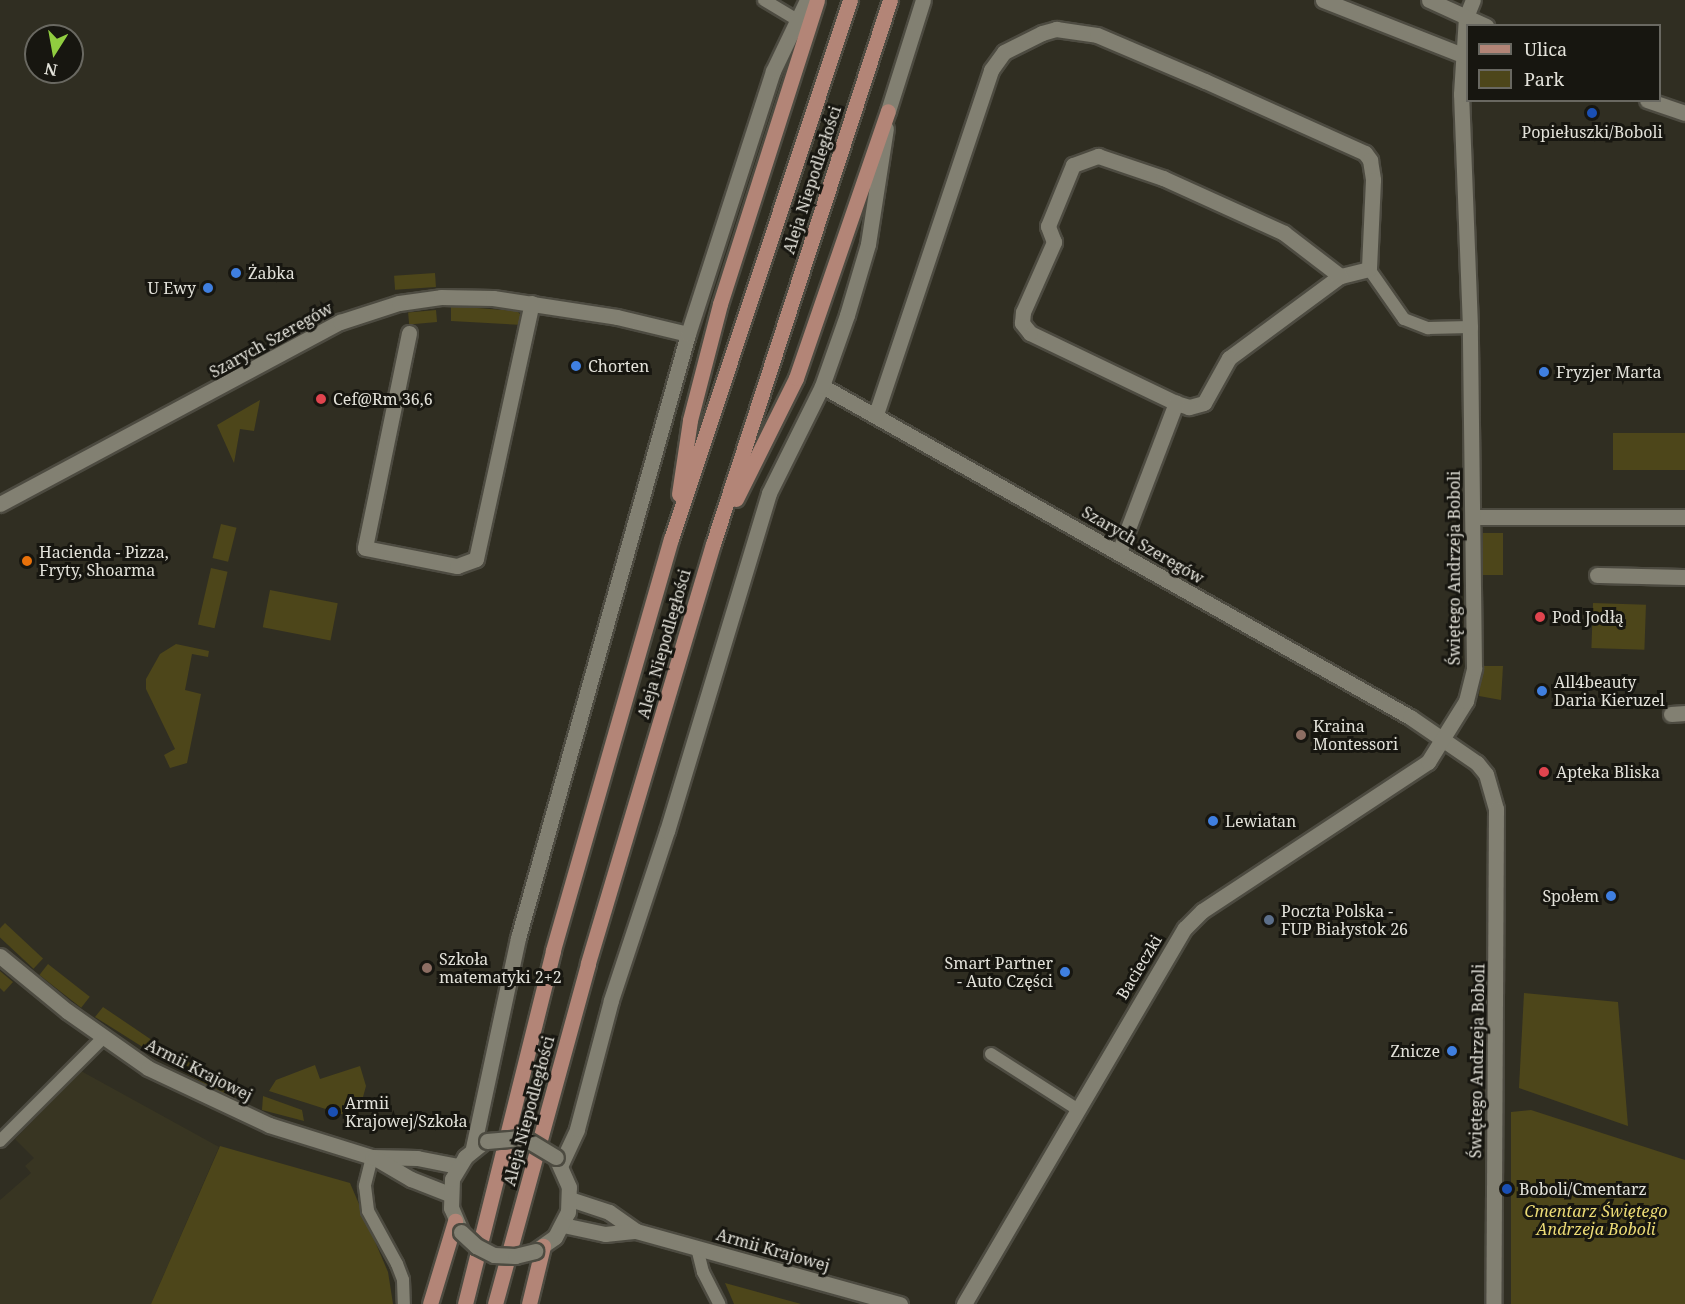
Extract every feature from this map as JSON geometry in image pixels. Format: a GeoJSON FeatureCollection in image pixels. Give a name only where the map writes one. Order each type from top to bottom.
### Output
{"type":"FeatureCollection","features":[{"type":"Feature","properties":{"kind":"main road"},"geometry":{"type":"LineString","coordinates":[[672,539],[690,420],[720,304],[817,0]]}},
{"type":"Feature","properties":{"kind":"main road","name":"Aleja Niepodległości"},"geometry":{"type":"LineString","coordinates":[[465,1304],[553,951],[672,539],[850,0]]}},
{"type":"Feature","properties":{"kind":"main road","name":"Aleja Niepodległości"},"geometry":{"type":"LineString","coordinates":[[495,1304],[588,963],[713,544],[890,0]]}},
{"type":"Feature","properties":{"kind":"main road"},"geometry":{"type":"LineString","coordinates":[[713,544],[796,378],[888,111]]}},
{"type":"Feature","properties":{"kind":"main road"},"geometry":{"type":"LineString","coordinates":[[430,1304],[458,1226]]}},
{"type":"Feature","properties":{"kind":"main road"},"geometry":{"type":"LineString","coordinates":[[529,1304],[539,1249]]}},
{"type":"Feature","properties":{"kind":"street"},"geometry":{"type":"LineString","coordinates":[[473,1148],[518,938],[688,334],[773,71],[807,0]]}},
{"type":"Feature","properties":{"kind":"street"},"geometry":{"type":"LineString","coordinates":[[558,1160],[577,1129],[612,1000],[667,831],[769,493],[822,386],[868,244],[888,111],[923,0]]}},
{"type":"Feature","properties":{"kind":"street"},"geometry":{"type":"LineString","coordinates":[[1323,0],[1466,56]]}},
{"type":"Feature","properties":{"kind":"street"},"geometry":{"type":"LineString","coordinates":[[1429,0],[1482,24]]}},
{"type":"Feature","properties":{"kind":"street"},"geometry":{"type":"LineString","coordinates":[[1462,0],[1467,17]]}},
{"type":"Feature","properties":{"kind":"street"},"geometry":{"type":"LineString","coordinates":[[1467,17],[1473,0]]}},
{"type":"Feature","properties":{"kind":"street","name":"Świętego Andrzeja Boboli"},"geometry":{"type":"LineString","coordinates":[[1467,17],[1467,24]]}},
{"type":"Feature","properties":{"kind":"street"},"geometry":{"type":"LineString","coordinates":[[876,414],[991,70],[1004,52],[1017,44],[1056,29],[1097,35],[1365,153],[1372,169],[1369,269],[1340,276],[1229,358],[1204,403],[1189,407],[1176,403],[1030,333],[1022,323],[1023,312],[1054,242],[1048,226],[1073,165],[1098,156],[1163,178],[1284,233],[1340,276]]}},
{"type":"Feature","properties":{"kind":"street","name":"Świętego Andrzeja Boboli"},"geometry":{"type":"LineString","coordinates":[[1466,56],[1461,94],[1470,327],[1474,668],[1466,701],[1443,739],[1486,774],[1496,809],[1493,1304]]}},
{"type":"Feature","properties":{"kind":"street"},"geometry":{"type":"LineString","coordinates":[[1652,102],[1685,114]]}},
{"type":"Feature","properties":{"kind":"street","name":"Szarych Szeregów"},"geometry":{"type":"LineString","coordinates":[[0,504],[340,322],[399,303],[441,297],[532,303],[617,317],[688,334]]}},
{"type":"Feature","properties":{"kind":"street"},"geometry":{"type":"LineString","coordinates":[[409,333],[365,548],[457,566],[476,559],[532,303]]}},
{"type":"Feature","properties":{"kind":"street","name":"Szarych Szeregów"},"geometry":{"type":"LineString","coordinates":[[822,386],[876,414],[1119,552],[1443,739]]}},
{"type":"Feature","properties":{"kind":"street"},"geometry":{"type":"LineString","coordinates":[[1119,552],[1176,403]]}},
{"type":"Feature","properties":{"kind":"street"},"geometry":{"type":"LineString","coordinates":[[1473,517],[1685,517]]}},
{"type":"Feature","properties":{"kind":"street"},"geometry":{"type":"LineString","coordinates":[[1597,575],[1685,577]]}},
{"type":"Feature","properties":{"kind":"street","name":"Bacieczki"},"geometry":{"type":"LineString","coordinates":[[964,1304],[1169,950],[1202,911],[1406,779],[1428,762],[1443,739]]}},
{"type":"Feature","properties":{"kind":"street","name":"Armii Krajowej"},"geometry":{"type":"LineString","coordinates":[[0,956],[104,1037],[148,1068],[269,1125],[372,1157],[411,1179],[450,1194]]}},
{"type":"Feature","properties":{"kind":"street"},"geometry":{"type":"LineString","coordinates":[[524,1138],[558,1160],[570,1199],[563,1225],[539,1249],[515,1256],[494,1255],[476,1246],[458,1226],[450,1194],[458,1166],[473,1148],[487,1140],[524,1138]]}},
{"type":"Feature","properties":{"kind":"street","name":"Armii Krajowej"},"geometry":{"type":"LineString","coordinates":[[372,1157],[417,1158],[458,1166]]}},
{"type":"Feature","properties":{"kind":"street","name":"Armii Krajowej"},"geometry":{"type":"LineString","coordinates":[[570,1199],[609,1212],[636,1231],[870,1300],[900,1304]]}},
{"type":"Feature","properties":{"kind":"street","name":"Armii Krajowej"},"geometry":{"type":"LineString","coordinates":[[563,1225],[605,1234],[636,1231]]}},
{"type":"Feature","properties":{"kind":"lane"},"geometry":{"type":"LineString","coordinates":[[764,0],[797,20]]}},
{"type":"Feature","properties":{"kind":"lane"},"geometry":{"type":"LineString","coordinates":[[1369,269],[1404,319],[1428,328],[1470,327]]}},
{"type":"Feature","properties":{"kind":"lane"},"geometry":{"type":"LineString","coordinates":[[0,1141],[104,1037]]}},
{"type":"Feature","properties":{"kind":"lane"},"geometry":{"type":"LineString","coordinates":[[991,1054],[1077,1109]]}},
{"type":"Feature","properties":{"kind":"lane"},"geometry":{"type":"LineString","coordinates":[[372,1157],[365,1186],[368,1211],[400,1272],[404,1304]]}},
{"type":"Feature","properties":{"kind":"lane"},"geometry":{"type":"LineString","coordinates":[[697,1248],[702,1272],[719,1304]]}},
{"type":"Feature","properties":{"kind":"shaded area"},"geometry":{"type":"Polygon","coordinates":[[[81,1071],[219,1147],[151,1304],[0,1304],[0,1200],[31,1173],[25,1166],[34,1158],[15,1139],[81,1071]]]}},
{"type":"Feature","properties":{"kind":"green space"},"geometry":{"type":"Polygon","coordinates":[[[435,273],[436,287],[395,290],[394,276],[435,273]]]}},
{"type":"Feature","properties":{"kind":"green space"},"geometry":{"type":"Polygon","coordinates":[[[451,306],[517,311],[523,317],[523,325],[451,321],[451,306]]]}},
{"type":"Feature","properties":{"kind":"green space"},"geometry":{"type":"Polygon","coordinates":[[[436,310],[437,322],[409,324],[408,312],[436,310]]]}},
{"type":"Feature","properties":{"kind":"green space"},"geometry":{"type":"Polygon","coordinates":[[[260,400],[254,431],[240,429],[234,463],[217,425],[260,400]]]}},
{"type":"Feature","properties":{"kind":"green space"},"geometry":{"type":"Polygon","coordinates":[[[1613,433],[1685,433],[1685,470],[1613,470],[1613,433]]]}},
{"type":"Feature","properties":{"kind":"green space"},"geometry":{"type":"Polygon","coordinates":[[[221,524],[237,528],[228,562],[213,558],[221,524]]]}},
{"type":"Feature","properties":{"kind":"green space"},"geometry":{"type":"Polygon","coordinates":[[[1483,533],[1503,533],[1503,575],[1483,575],[1483,533]]]}},
{"type":"Feature","properties":{"kind":"green space"},"geometry":{"type":"Polygon","coordinates":[[[211,568],[228,572],[215,628],[198,625],[211,568]]]}},
{"type":"Feature","properties":{"kind":"green space"},"geometry":{"type":"Polygon","coordinates":[[[270,590],[338,603],[330,640],[263,627],[270,590]]]}},
{"type":"Feature","properties":{"kind":"green space"},"geometry":{"type":"Polygon","coordinates":[[[1593,603],[1646,605],[1644,650],[1591,648],[1593,603]]]}},
{"type":"Feature","properties":{"kind":"green space"},"geometry":{"type":"Polygon","coordinates":[[[176,644],[209,651],[208,657],[192,654],[185,690],[201,694],[187,763],[170,768],[164,755],[175,749],[146,689],[146,679],[160,654],[176,644]]]}},
{"type":"Feature","properties":{"kind":"green space"},"geometry":{"type":"Polygon","coordinates":[[[1482,666],[1503,666],[1501,700],[1479,696],[1482,666]]]}},
{"type":"Feature","properties":{"kind":"green space"},"geometry":{"type":"Polygon","coordinates":[[[5,923],[43,958],[33,969],[0,937],[0,928],[5,923]]]}},
{"type":"Feature","properties":{"kind":"green space"},"geometry":{"type":"Polygon","coordinates":[[[48,964],[90,997],[81,1008],[39,975],[48,964]]]}},
{"type":"Feature","properties":{"kind":"green space"},"geometry":{"type":"Polygon","coordinates":[[[0,971],[13,982],[4,992],[0,988],[0,971]]]}},
{"type":"Feature","properties":{"kind":"green space"},"geometry":{"type":"Polygon","coordinates":[[[1524,993],[1618,1002],[1628,1126],[1519,1088],[1524,993]]]}},
{"type":"Feature","properties":{"kind":"green space"},"geometry":{"type":"Polygon","coordinates":[[[103,1007],[171,1053],[245,1089],[237,1097],[228,1097],[168,1063],[95,1017],[103,1007]]]}},
{"type":"Feature","properties":{"kind":"green space"},"geometry":{"type":"Polygon","coordinates":[[[315,1065],[320,1079],[360,1066],[366,1086],[357,1119],[269,1091],[276,1080],[315,1065]]]}},
{"type":"Feature","properties":{"kind":"green space"},"geometry":{"type":"Polygon","coordinates":[[[263,1096],[302,1110],[304,1121],[262,1110],[263,1096]]]}},
{"type":"Feature","properties":{"kind":"green space","name":"Cmentarz Świętego Andrzeja Boboli"},"geometry":{"type":"Polygon","coordinates":[[[1531,1110],[1685,1160],[1685,1304],[1511,1304],[1511,1112],[1531,1110]]]}},
{"type":"Feature","properties":{"kind":"green space"},"geometry":{"type":"Polygon","coordinates":[[[220,1146],[350,1183],[388,1272],[393,1304],[151,1304],[220,1146]]]}},
{"type":"Feature","properties":{"kind":"green space"},"geometry":{"type":"Polygon","coordinates":[[[725,1283],[801,1304],[734,1304],[725,1283]]]}},
{"type":"Feature","properties":{"kind":"place","name":"Popiełuszki/Boboli"},"geometry":{"type":"Point","coordinates":[1592,113]}},
{"type":"Feature","properties":{"kind":"place","name":"Żabka"},"geometry":{"type":"Point","coordinates":[236,273]}},
{"type":"Feature","properties":{"kind":"place","name":"U Ewy"},"geometry":{"type":"Point","coordinates":[208,288]}},
{"type":"Feature","properties":{"kind":"place","name":"Chorten"},"geometry":{"type":"Point","coordinates":[576,366]}},
{"type":"Feature","properties":{"kind":"place","name":"Fryzjer Marta"},"geometry":{"type":"Point","coordinates":[1544,372]}},
{"type":"Feature","properties":{"kind":"place","name":"Cef@Rm 36,6"},"geometry":{"type":"Point","coordinates":[321,399]}},
{"type":"Feature","properties":{"kind":"place","name":"Hacienda - Pizza, Fryty, Shoarma"},"geometry":{"type":"Point","coordinates":[27,561]}},
{"type":"Feature","properties":{"kind":"place","name":"Pod Jodłą"},"geometry":{"type":"Point","coordinates":[1540,617]}},
{"type":"Feature","properties":{"kind":"place","name":"All4beauty Daria Kieruzel"},"geometry":{"type":"Point","coordinates":[1542,691]}},
{"type":"Feature","properties":{"kind":"place","name":"Kraina Montessori"},"geometry":{"type":"Point","coordinates":[1301,735]}},
{"type":"Feature","properties":{"kind":"place","name":"Apteka Bliska"},"geometry":{"type":"Point","coordinates":[1544,772]}},
{"type":"Feature","properties":{"kind":"place","name":"Lewiatan"},"geometry":{"type":"Point","coordinates":[1213,821]}},
{"type":"Feature","properties":{"kind":"place","name":"Społem"},"geometry":{"type":"Point","coordinates":[1611,896]}},
{"type":"Feature","properties":{"kind":"place","name":"Poczta Polska - FUP Białystok 26"},"geometry":{"type":"Point","coordinates":[1269,920]}},
{"type":"Feature","properties":{"kind":"place","name":"Szkoła matematyki 2+2"},"geometry":{"type":"Point","coordinates":[427,968]}},
{"type":"Feature","properties":{"kind":"place","name":"Smart Partner - Auto Części"},"geometry":{"type":"Point","coordinates":[1065,972]}},
{"type":"Feature","properties":{"kind":"place","name":"Znicze"},"geometry":{"type":"Point","coordinates":[1452,1051]}},
{"type":"Feature","properties":{"kind":"place","name":"Armii Krajowej/Szkoła"},"geometry":{"type":"Point","coordinates":[333,1112]}},
{"type":"Feature","properties":{"kind":"place","name":"Boboli/Cmentarz"},"geometry":{"type":"Point","coordinates":[1507,1189]}}]}
